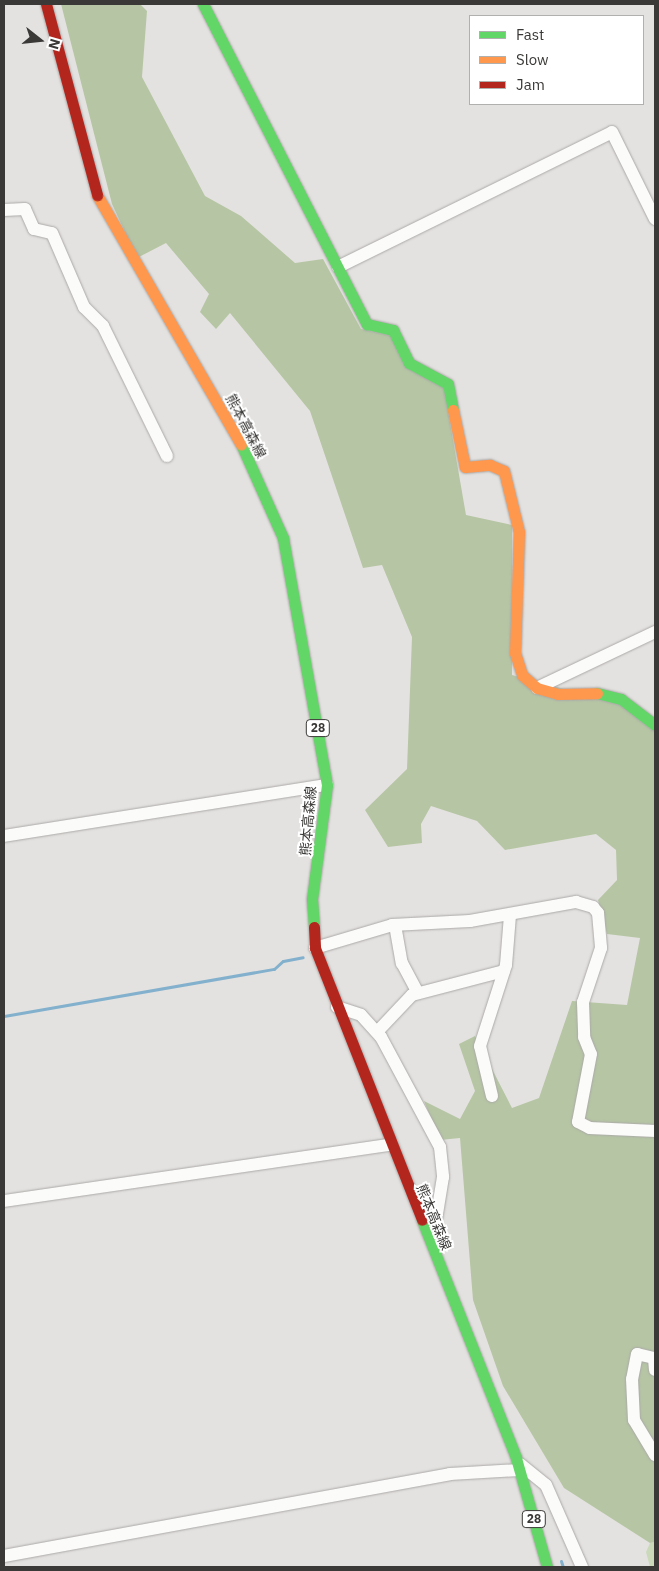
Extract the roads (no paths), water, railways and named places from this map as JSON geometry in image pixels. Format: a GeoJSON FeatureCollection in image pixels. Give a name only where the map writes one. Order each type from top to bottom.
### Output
{"type":"FeatureCollection","features":[{"type":"Feature","properties":{"kind":"main road","name":"熊本高森線"},"geometry":{"type":"LineString","coordinates":[[46,4],[100,208],[240,440],[283,538],[327,785],[312,899],[315,948],[389,1145],[518,1464],[548,1567]]}},
{"type":"Feature","properties":{"kind":"main road"},"geometry":{"type":"LineString","coordinates":[[203,4],[367,324],[393,330],[409,363],[448,384],[466,467],[490,465],[504,471],[519,532],[515,653],[522,675],[537,688],[558,694],[603,693],[621,699],[655,725]]}},
{"type":"Feature","properties":{"kind":"street"},"geometry":{"type":"LineString","coordinates":[[338,267],[612,132],[655,219]]}},
{"type":"Feature","properties":{"kind":"street"},"geometry":{"type":"LineString","coordinates":[[4,210],[25,209],[34,229],[52,233],[84,307],[104,326],[167,456]]}},
{"type":"Feature","properties":{"kind":"street"},"geometry":{"type":"LineString","coordinates":[[537,688],[655,632]]}},
{"type":"Feature","properties":{"kind":"street"},"geometry":{"type":"LineString","coordinates":[[4,836],[327,785]]}},
{"type":"Feature","properties":{"kind":"street"},"geometry":{"type":"LineString","coordinates":[[315,948],[395,925],[510,916],[576,902],[598,913],[601,948],[582,1002],[584,1037],[591,1054],[578,1122],[590,1128],[655,1131]]}},
{"type":"Feature","properties":{"kind":"street"},"geometry":{"type":"LineString","coordinates":[[492,1096],[480,1046],[504,971],[510,916]]}},
{"type":"Feature","properties":{"kind":"street"},"geometry":{"type":"LineString","coordinates":[[395,925],[402,963],[418,993]]}},
{"type":"Feature","properties":{"kind":"street"},"geometry":{"type":"LineString","coordinates":[[377,1032],[418,993],[504,971]]}},
{"type":"Feature","properties":{"kind":"street"},"geometry":{"type":"LineString","coordinates":[[337,1007],[361,1015],[377,1032],[440,1148],[444,1177],[431,1249]]}},
{"type":"Feature","properties":{"kind":"street"},"geometry":{"type":"LineString","coordinates":[[4,1202],[389,1145]]}},
{"type":"Feature","properties":{"kind":"street"},"geometry":{"type":"LineString","coordinates":[[655,1370],[654,1358],[636,1354],[632,1379],[634,1420],[655,1455]]}},
{"type":"Feature","properties":{"kind":"street"},"geometry":{"type":"LineString","coordinates":[[4,1556],[450,1474],[518,1464],[546,1485],[582,1567]]}},
{"type":"Feature","properties":{"kind":"waterway"},"geometry":{"type":"LineString","coordinates":[[4,1016],[274,969],[283,961],[303,957]]}},
{"type":"Feature","properties":{"kind":"waterway"},"geometry":{"type":"LineString","coordinates":[[561,1561],[563,1567]]}}]}
